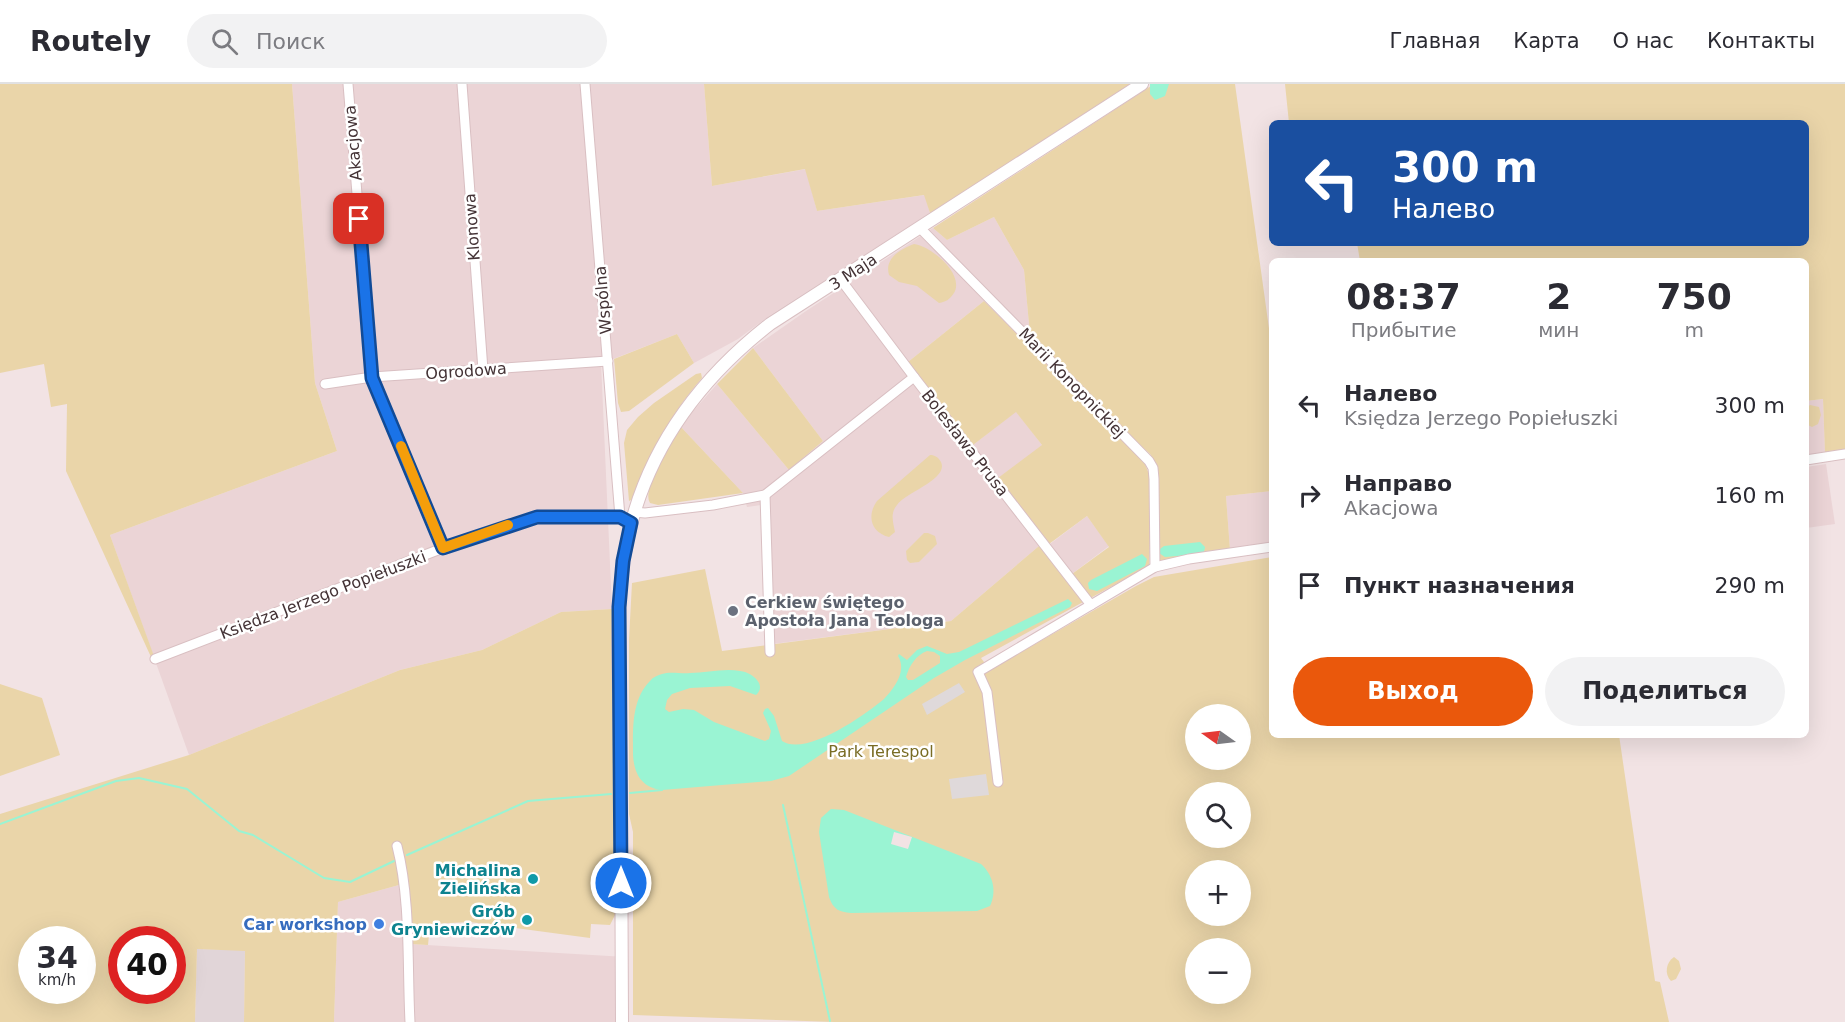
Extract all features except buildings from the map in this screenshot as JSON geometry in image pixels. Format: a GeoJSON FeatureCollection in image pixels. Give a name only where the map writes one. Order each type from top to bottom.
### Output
{"type":"FeatureCollection","features":[{"type":"Feature","properties":{"kind":"street","name":"Akacjowa"},"geometry":{"type":"LineString","coordinates":[[348,84],[372,378],[443,548]]}},
{"type":"Feature","properties":{"kind":"street","name":"Klonowa"},"geometry":{"type":"LineString","coordinates":[[462,84],[483,370]]}},
{"type":"Feature","properties":{"kind":"street","name":"Wspólna"},"geometry":{"type":"LineString","coordinates":[[585,84],[608,362],[628,517]]}},
{"type":"Feature","properties":{"kind":"street","name":"3 Maja"},"geometry":{"type":"LineString","coordinates":[[622,1022],[619,607],[628,517],[667,436],[709,379],[739,348],[770,324],[1140,85]]}},
{"type":"Feature","properties":{"kind":"street","name":"Marii Konopnickiej"},"geometry":{"type":"LineString","coordinates":[[921,228],[1149,461],[1153,468],[1154,479],[1155,567]]}},
{"type":"Feature","properties":{"kind":"street","name":"Bolesława Prusa"},"geometry":{"type":"LineString","coordinates":[[841,280],[1091,605]]}},
{"type":"Feature","properties":{"kind":"street","name":"Ogrodowa"},"geometry":{"type":"LineString","coordinates":[[325,384],[372,378],[608,362]]}},
{"type":"Feature","properties":{"kind":"street","name":"Księdza Jerzego Popiełuszki"},"geometry":{"type":"LineString","coordinates":[[155,659],[443,548],[537,517],[628,517],[765,495],[914,377]]}},
{"type":"Feature","properties":{"kind":"street"},"geometry":{"type":"LineString","coordinates":[[1809,460],[1845,454]]}},
{"type":"Feature","properties":{"kind":"street"},"geometry":{"type":"LineString","coordinates":[[765,495],[770,652]]}},
{"type":"Feature","properties":{"kind":"street"},"geometry":{"type":"LineString","coordinates":[[998,782],[987,692],[978,672],[1155,567],[1269,547]]}},
{"type":"Feature","properties":{"kind":"street"},"geometry":{"type":"LineString","coordinates":[[398,846],[406,902],[410,1022]]}},
{"type":"Feature","properties":{"kind":"shaded area"},"geometry":{"type":"Polygon","coordinates":[[[292,84],[704,84],[712,186],[806,169],[817,211],[925,195],[930,213],[769,316],[738,339],[694,363],[677,334],[601,362],[612,609],[561,612],[482,650],[400,670],[189,755],[110,535],[337,451],[315,383],[292,84]]]}},
{"type":"Feature","properties":{"kind":"shaded area"},"geometry":{"type":"Polygon","coordinates":[[[1150,84],[1169,84],[1165,96],[1155,100],[1150,94],[1150,84]]]}},
{"type":"Feature","properties":{"kind":"shaded area"},"geometry":{"type":"Polygon","coordinates":[[[994,217],[1024,270],[1030,335],[1023,341],[984,301],[908,362],[973,445],[1016,411],[1042,445],[1050,544],[1087,516],[1109,546],[1065,579],[1039,546],[951,621],[765,645],[761,505],[747,507],[743,493],[680,426],[717,384],[789,470],[823,441],[753,348],[933,228],[947,240],[994,217]]]}},
{"type":"Feature","properties":{"kind":"shaded area"},"geometry":{"type":"Polygon","coordinates":[[[1823,399],[1825,453],[1809,455],[1809,401],[1823,399]]]}},
{"type":"Feature","properties":{"kind":"shaded area"},"geometry":{"type":"Polygon","coordinates":[[[1826,464],[1835,524],[1809,528],[1809,467],[1826,464]]]}},
{"type":"Feature","properties":{"kind":"shaded area"},"geometry":{"type":"Polygon","coordinates":[[[1269,491],[1269,544],[1230,550],[1226,496],[1269,491]]]}},
{"type":"Feature","properties":{"kind":"shaded area"},"geometry":{"type":"Polygon","coordinates":[[[1200,542],[1205,547],[1204,552],[1200,554],[1165,557],[1159,553],[1164,546],[1200,542]]]}},
{"type":"Feature","properties":{"kind":"shaded area"},"geometry":{"type":"Polygon","coordinates":[[[1142,554],[1147,559],[1145,566],[1097,591],[1089,589],[1088,583],[1091,580],[1142,554]]]}},
{"type":"Feature","properties":{"kind":"shaded area"},"geometry":{"type":"Polygon","coordinates":[[[1068,599],[1072,603],[1070,607],[934,678],[789,776],[771,781],[662,790],[644,783],[637,774],[633,755],[636,706],[644,689],[654,677],[659,675],[728,670],[748,673],[759,683],[760,689],[756,695],[730,686],[690,688],[672,694],[667,700],[665,709],[669,712],[683,709],[694,710],[714,722],[765,741],[769,739],[771,731],[763,713],[768,708],[774,716],[782,741],[792,744],[820,739],[835,732],[884,699],[899,679],[901,667],[899,654],[907,660],[917,650],[927,646],[947,654],[959,652],[1068,599]],[[927,651],[916,658],[907,673],[908,680],[913,680],[940,663],[940,656],[927,651]]]}},
{"type":"Feature","properties":{"kind":"shaded area"},"geometry":{"type":"Polygon","coordinates":[[[959,683],[965,692],[927,715],[922,704],[959,683]]]}},
{"type":"Feature","properties":{"kind":"shaded area"},"geometry":{"type":"Polygon","coordinates":[[[986,774],[989,795],[952,799],[949,779],[986,774]]]}},
{"type":"Feature","properties":{"kind":"shaded area"},"geometry":{"type":"Polygon","coordinates":[[[831,809],[844,810],[981,864],[993,884],[990,906],[977,911],[851,913],[837,909],[829,897],[819,832],[821,818],[831,809]]]}},
{"type":"Feature","properties":{"kind":"shaded area"},"geometry":{"type":"Polygon","coordinates":[[[406,883],[410,944],[626,957],[627,1022],[334,1022],[338,902],[406,883]]]}},
{"type":"Feature","properties":{"kind":"shaded area"},"geometry":{"type":"Polygon","coordinates":[[[197,949],[245,950],[244,1022],[195,1022],[197,949]]]}},
{"type":"Feature","properties":{"kind":"green space"},"geometry":{"type":"Polygon","coordinates":[[[0,84],[292,84],[315,383],[337,451],[110,535],[155,659],[151,657],[66,471],[67,404],[51,407],[44,364],[0,373],[0,84]]]}},
{"type":"Feature","properties":{"kind":"green space"},"geometry":{"type":"Polygon","coordinates":[[[704,84],[1130,84],[930,213],[924,195],[817,211],[805,169],[712,186],[704,84]]]}},
{"type":"Feature","properties":{"kind":"green space","name":"Park Terespol"},"geometry":{"type":"Polygon","coordinates":[[[1154,84],[1235,84],[1269,328],[1269,491],[1226,496],[1230,550],[1161,562],[1158,559],[1157,465],[1150,454],[1138,443],[1132,449],[1145,464],[1152,482],[1149,566],[981,658],[990,670],[1154,577],[1269,558],[1269,738],[1619,738],[1655,981],[1660,982],[1669,1022],[834,1022],[633,1015],[633,832],[629,814],[629,639],[632,583],[705,569],[722,651],[951,621],[1039,546],[1065,579],[1109,547],[1087,516],[1049,544],[998,478],[1042,445],[1016,412],[973,445],[908,362],[984,301],[1095,413],[1104,411],[1030,335],[1024,270],[994,217],[947,240],[933,228],[1154,84]]]}},
{"type":"Feature","properties":{"kind":"green space"},"geometry":{"type":"Polygon","coordinates":[[[1285,84],[1845,84],[1845,450],[1825,453],[1823,399],[1809,401],[1809,258],[1360,258],[1358,246],[1809,246],[1809,120],[1289,120],[1285,84]]]}},
{"type":"Feature","properties":{"kind":"green space"},"geometry":{"type":"Polygon","coordinates":[[[914,244],[937,255],[951,270],[956,286],[954,293],[946,301],[939,303],[917,286],[899,282],[889,275],[891,259],[914,244]]]}},
{"type":"Feature","properties":{"kind":"green space"},"geometry":{"type":"Polygon","coordinates":[[[677,334],[694,363],[629,411],[621,412],[614,359],[677,334]]]}},
{"type":"Feature","properties":{"kind":"green space"},"geometry":{"type":"Polygon","coordinates":[[[753,348],[823,441],[789,470],[717,384],[753,348]]]}},
{"type":"Feature","properties":{"kind":"green space"},"geometry":{"type":"Polygon","coordinates":[[[701,373],[702,378],[680,406],[662,436],[633,499],[629,501],[624,443],[627,430],[654,403],[696,374],[701,373]]]}},
{"type":"Feature","properties":{"kind":"green space"},"geometry":{"type":"Polygon","coordinates":[[[1809,406],[1819,407],[1821,415],[1818,424],[1812,427],[1809,426],[1809,406]]]}},
{"type":"Feature","properties":{"kind":"green space"},"geometry":{"type":"Polygon","coordinates":[[[680,426],[743,493],[658,505],[650,503],[648,496],[653,476],[680,426]]]}},
{"type":"Feature","properties":{"kind":"green space"},"geometry":{"type":"Polygon","coordinates":[[[930,455],[941,462],[942,468],[939,474],[897,505],[893,514],[895,532],[889,537],[883,535],[872,522],[874,506],[930,455]]]}},
{"type":"Feature","properties":{"kind":"green space"},"geometry":{"type":"Polygon","coordinates":[[[924,533],[935,536],[937,544],[919,562],[910,563],[907,560],[906,551],[924,533]]]}},
{"type":"Feature","properties":{"kind":"green space"},"geometry":{"type":"Polygon","coordinates":[[[612,609],[615,915],[610,925],[591,924],[590,938],[470,922],[430,924],[428,945],[410,944],[406,883],[338,902],[334,1022],[244,1022],[245,951],[197,949],[195,1022],[0,1022],[0,814],[189,755],[400,670],[482,650],[561,612],[612,609]]]}},
{"type":"Feature","properties":{"kind":"green space"},"geometry":{"type":"Polygon","coordinates":[[[0,684],[42,698],[60,755],[0,776],[0,684]]]}},
{"type":"Feature","properties":{"kind":"green space"},"geometry":{"type":"Polygon","coordinates":[[[1674,957],[1679,961],[1681,969],[1676,979],[1671,981],[1667,975],[1667,968],[1674,957]]]}},
{"type":"Feature","properties":{"kind":"pier"},"geometry":{"type":"Polygon","coordinates":[[[894,832],[912,837],[908,849],[891,844],[894,832]]]}},
{"type":"Feature","properties":{"kind":"waterway"},"geometry":{"type":"LineString","coordinates":[[0,824],[116,781],[139,778],[187,789],[239,831],[253,835],[324,878],[350,882],[394,861]]}},
{"type":"Feature","properties":{"kind":"waterway"},"geometry":{"type":"LineString","coordinates":[[630,793],[662,790]]}},
{"type":"Feature","properties":{"kind":"waterway"},"geometry":{"type":"LineString","coordinates":[[407,855],[528,801],[611,794]]}},
{"type":"Feature","properties":{"kind":"waterway"},"geometry":{"type":"LineString","coordinates":[[783,805],[830,1021]]}},
{"type":"Feature","properties":{"kind":"slow traffic"},"geometry":{"type":"LineString","coordinates":[[401,446],[443,548],[508,525]]}},
{"type":"Feature","properties":{"kind":"place","name":"Cerkiew świętego Apostoła Jana Teologa"},"geometry":{"type":"Point","coordinates":[733,611]}},
{"type":"Feature","properties":{"kind":"place","name":"Michalina Zielińska"},"geometry":{"type":"Point","coordinates":[533,879]}},
{"type":"Feature","properties":{"kind":"place","name":"Grób Gryniewiczów"},"geometry":{"type":"Point","coordinates":[527,920]}},
{"type":"Feature","properties":{"kind":"place","name":"Car workshop"},"geometry":{"type":"Point","coordinates":[379,924]}},
{"type":"Feature","properties":{"kind":"route"},"geometry":{"type":"LineString","coordinates":[[359,219],[372,378],[443,548],[510,524],[537,517],[620,517],[631,523],[623,561],[619,607],[621,883]]}}]}
